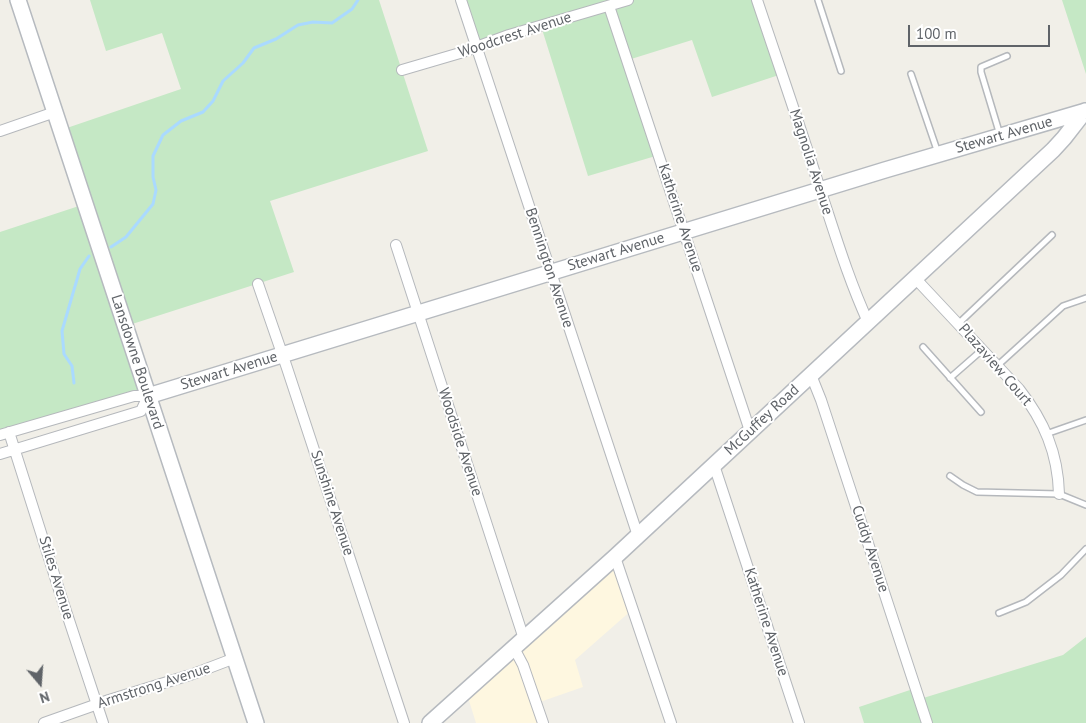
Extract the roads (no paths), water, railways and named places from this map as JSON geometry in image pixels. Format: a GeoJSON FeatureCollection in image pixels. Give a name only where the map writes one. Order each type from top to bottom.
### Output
{"type":"FeatureCollection","features":[{"type":"Feature","properties":{"kind":"street","name":"Lansdowne Boulevard"},"geometry":{"type":"LineString","coordinates":[[18,0],[256,723]]}},
{"type":"Feature","properties":{"kind":"street","name":"Bennington Avenue"},"geometry":{"type":"LineString","coordinates":[[461,0],[638,536]]}},
{"type":"Feature","properties":{"kind":"street","name":"Woodcrest Avenue"},"geometry":{"type":"LineString","coordinates":[[402,70],[628,0]]}},
{"type":"Feature","properties":{"kind":"street","name":"Magnolia Avenue"},"geometry":{"type":"LineString","coordinates":[[758,0],[838,245],[857,299],[868,322]]}},
{"type":"Feature","properties":{"kind":"street","name":"Katherine Avenue"},"geometry":{"type":"LineString","coordinates":[[609,6],[750,430]]}},
{"type":"Feature","properties":{"kind":"street","name":"Stewart Avenue"},"geometry":{"type":"LineString","coordinates":[[5,434],[134,396],[148,396],[1000,135],[1085,111]]}},
{"type":"Feature","properties":{"kind":"street","name":"McGuffey Road"},"geometry":{"type":"LineString","coordinates":[[430,723],[638,536],[868,322],[1058,144],[1085,111]]}},
{"type":"Feature","properties":{"kind":"street"},"geometry":{"type":"LineString","coordinates":[[0,131],[55,112]]}},
{"type":"Feature","properties":{"kind":"street","name":"Woodside Avenue"},"geometry":{"type":"LineString","coordinates":[[396,245],[472,476],[526,672],[543,723]]}},
{"type":"Feature","properties":{"kind":"street","name":"Plazaview Court"},"geometry":{"type":"LineString","coordinates":[[915,278],[1029,402],[1042,423],[1056,463],[1059,494]]}},
{"type":"Feature","properties":{"kind":"street","name":"Sunshine Avenue"},"geometry":{"type":"LineString","coordinates":[[258,284],[404,723]]}},
{"type":"Feature","properties":{"kind":"street","name":"Cuddy Avenue"},"geometry":{"type":"LineString","coordinates":[[811,375],[821,400],[928,723]]}},
{"type":"Feature","properties":{"kind":"street"},"geometry":{"type":"LineString","coordinates":[[0,454],[141,411],[148,396]]}},
{"type":"Feature","properties":{"kind":"street","name":"Stiles Avenue"},"geometry":{"type":"LineString","coordinates":[[5,434],[15,449],[103,723]]}},
{"type":"Feature","properties":{"kind":"street","name":"Katherine Avenue"},"geometry":{"type":"LineString","coordinates":[[714,465],[799,723]]}},
{"type":"Feature","properties":{"kind":"street"},"geometry":{"type":"LineString","coordinates":[[615,557],[671,723]]}},
{"type":"Feature","properties":{"kind":"street","name":"Armstrong Avenue"},"geometry":{"type":"LineString","coordinates":[[44,723],[193,674],[235,658]]}},
{"type":"Feature","properties":{"kind":"lane"},"geometry":{"type":"LineString","coordinates":[[818,0],[841,71]]}},
{"type":"Feature","properties":{"kind":"lane"},"geometry":{"type":"LineString","coordinates":[[1000,135],[980,72],[981,67],[1008,56]]}},
{"type":"Feature","properties":{"kind":"lane"},"geometry":{"type":"LineString","coordinates":[[911,74],[939,154]]}},
{"type":"Feature","properties":{"kind":"lane"},"geometry":{"type":"LineString","coordinates":[[958,324],[1052,235]]}},
{"type":"Feature","properties":{"kind":"lane"},"geometry":{"type":"LineString","coordinates":[[997,366],[1063,306],[1086,298]]}},
{"type":"Feature","properties":{"kind":"lane"},"geometry":{"type":"LineString","coordinates":[[922,347],[981,412]]}},
{"type":"Feature","properties":{"kind":"lane"},"geometry":{"type":"LineString","coordinates":[[950,378],[982,350]]}},
{"type":"Feature","properties":{"kind":"lane"},"geometry":{"type":"LineString","coordinates":[[1046,434],[1086,420]]}},
{"type":"Feature","properties":{"kind":"lane"},"geometry":{"type":"LineString","coordinates":[[950,476],[977,492],[1059,494],[1086,505]]}},
{"type":"Feature","properties":{"kind":"lane"},"geometry":{"type":"LineString","coordinates":[[999,614],[1026,602],[1061,575],[1086,549]]}},
{"type":"Feature","properties":{"kind":"waterway"},"geometry":{"type":"LineString","coordinates":[[111,247],[126,237],[153,204],[156,190],[153,177],[153,156],[163,135],[181,121],[203,112],[213,101],[223,81],[243,63],[254,48],[276,39],[298,25],[313,22],[332,23],[352,9],[358,0]]}},
{"type":"Feature","properties":{"kind":"waterway"},"geometry":{"type":"LineString","coordinates":[[74,383],[72,366],[64,354],[62,331],[80,269],[89,256]]}}]}
